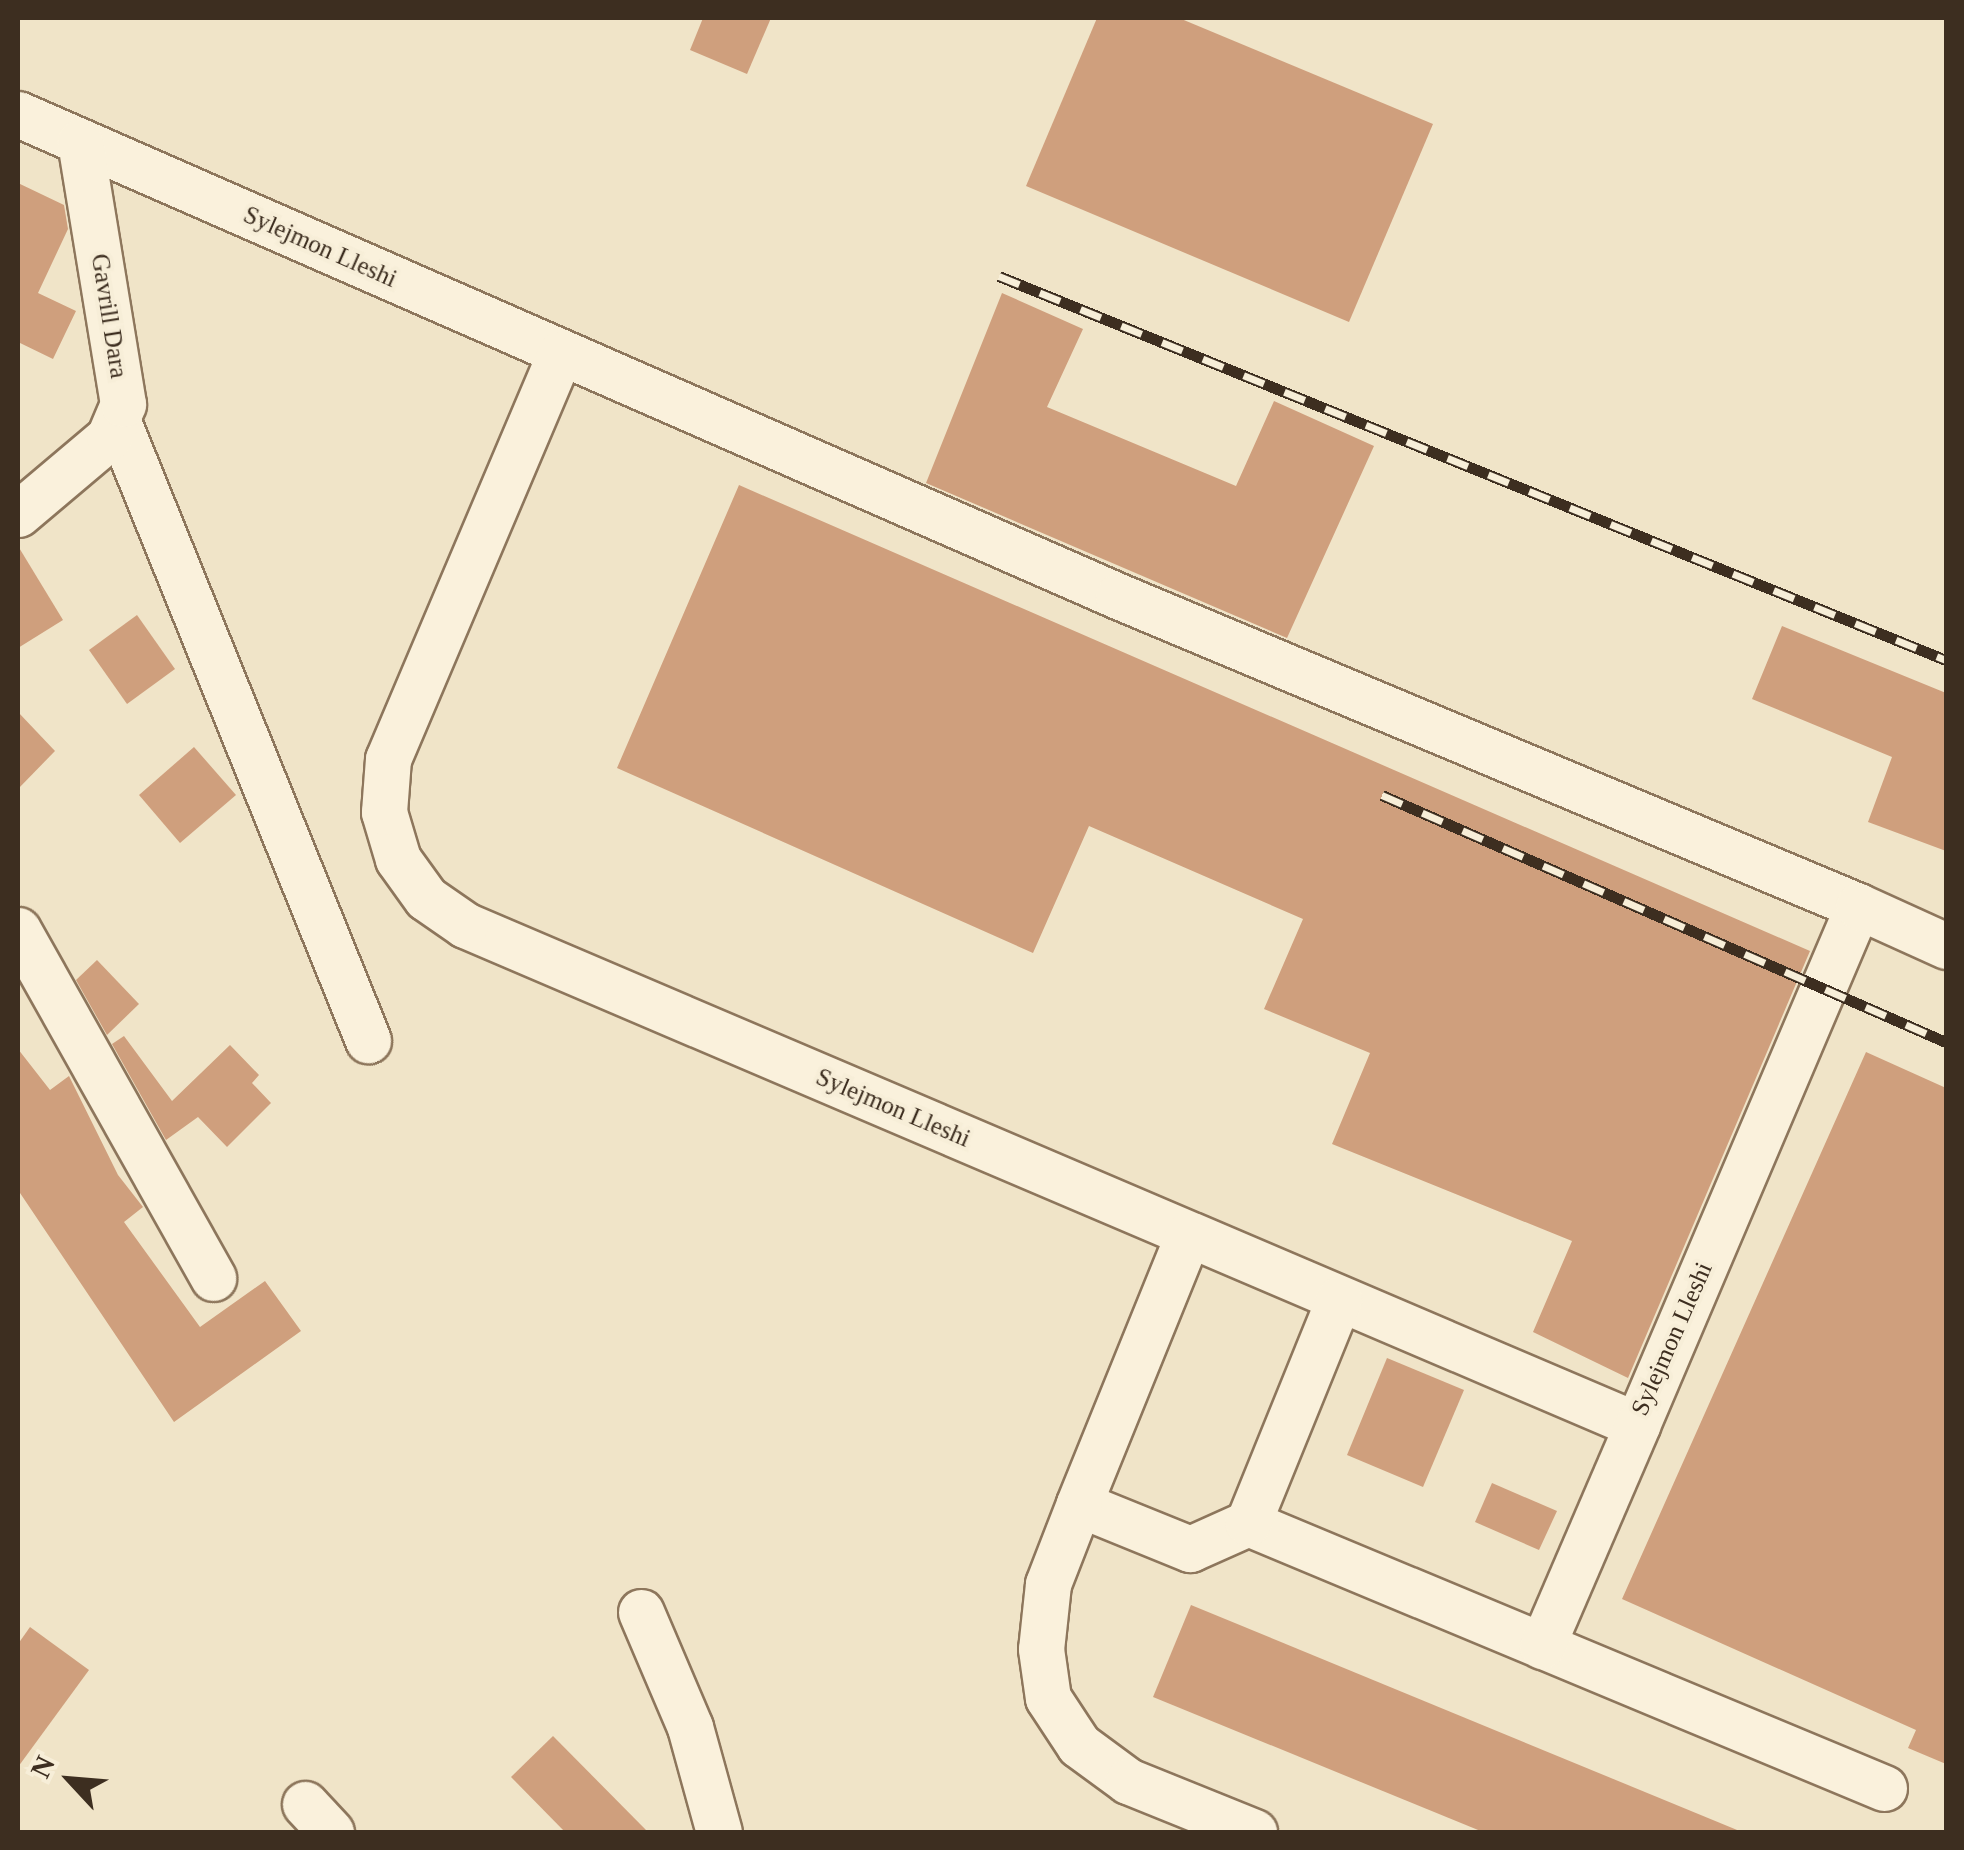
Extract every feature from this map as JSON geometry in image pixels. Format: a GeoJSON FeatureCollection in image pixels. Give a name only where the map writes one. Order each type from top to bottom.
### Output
{"type":"FeatureCollection","features":[{"type":"Feature","properties":{"kind":"street"},"geometry":{"type":"LineString","coordinates":[[18,114],[80,141]]}},
{"type":"Feature","properties":{"kind":"street","name":"Sylejmon Lleshi"},"geometry":{"type":"LineString","coordinates":[[80,141],[560,354],[1858,906],[1637,1425],[465,925],[426,898],[408,872],[384,812],[388,759],[560,354]]}},
{"type":"Feature","properties":{"kind":"street","name":"Gavrill Dara"},"geometry":{"type":"LineString","coordinates":[[80,141],[121,392],[118,422]]}},
{"type":"Feature","properties":{"kind":"street"},"geometry":{"type":"LineString","coordinates":[[18,514],[118,422],[368,1040]]}},
{"type":"Feature","properties":{"kind":"street"},"geometry":{"type":"LineString","coordinates":[[1858,906],[1946,946]]}},
{"type":"Feature","properties":{"kind":"street"},"geometry":{"type":"LineString","coordinates":[[18,930],[213,1278]]}},
{"type":"Feature","properties":{"kind":"street"},"geometry":{"type":"LineString","coordinates":[[1188,1235],[1048,1584],[1041,1648],[1048,1698],[1080,1745],[1128,1781],[1254,1832]]}},
{"type":"Feature","properties":{"kind":"street"},"geometry":{"type":"LineString","coordinates":[[1078,1504],[1190,1549],[1248,1522],[1339,1299]]}},
{"type":"Feature","properties":{"kind":"street"},"geometry":{"type":"LineString","coordinates":[[1542,1646],[1637,1425]]}},
{"type":"Feature","properties":{"kind":"street"},"geometry":{"type":"LineString","coordinates":[[1248,1522],[1884,1788]]}},
{"type":"Feature","properties":{"kind":"street"},"geometry":{"type":"LineString","coordinates":[[641,1612],[690,1728],[719,1832]]}},
{"type":"Feature","properties":{"kind":"building"},"geometry":{"type":"Polygon","coordinates":[[[703,18],[771,18],[747,74],[690,50],[703,18]]]}},
{"type":"Feature","properties":{"kind":"building"},"geometry":{"type":"Polygon","coordinates":[[[1097,18],[1179,18],[1433,124],[1349,322],[1026,186],[1097,18]]]}},
{"type":"Feature","properties":{"kind":"building"},"geometry":{"type":"Polygon","coordinates":[[[18,183],[64,205],[68,229],[38,293],[76,311],[53,359],[18,342],[18,183]]]}},
{"type":"Feature","properties":{"kind":"building"},"geometry":{"type":"Polygon","coordinates":[[[1002,293],[1083,329],[1047,407],[1236,486],[1274,401],[1374,446],[1287,638],[926,483],[1002,293]]]}},
{"type":"Feature","properties":{"kind":"building"},"geometry":{"type":"Polygon","coordinates":[[[739,485],[1810,951],[1628,1378],[1533,1332],[1572,1241],[1332,1144],[1370,1053],[1264,1009],[1303,919],[1089,826],[1033,953],[617,768],[739,485]]]}},
{"type":"Feature","properties":{"kind":"building"},"geometry":{"type":"Polygon","coordinates":[[[18,546],[63,620],[18,648],[18,546]]]}},
{"type":"Feature","properties":{"kind":"building"},"geometry":{"type":"Polygon","coordinates":[[[137,615],[175,669],[127,704],[89,650],[137,615]]]}},
{"type":"Feature","properties":{"kind":"building"},"geometry":{"type":"Polygon","coordinates":[[[1782,626],[1946,693],[1946,851],[1868,822],[1892,757],[1752,699],[1782,626]]]}},
{"type":"Feature","properties":{"kind":"building"},"geometry":{"type":"Polygon","coordinates":[[[18,712],[55,751],[18,789],[18,712]]]}},
{"type":"Feature","properties":{"kind":"building"},"geometry":{"type":"Polygon","coordinates":[[[194,747],[236,795],[180,843],[139,795],[194,747]]]}},
{"type":"Feature","properties":{"kind":"building"},"geometry":{"type":"Polygon","coordinates":[[[97,960],[139,1004],[107,1035],[76,980],[97,960]]]}},
{"type":"Feature","properties":{"kind":"building"},"geometry":{"type":"Polygon","coordinates":[[[124,1036],[172,1101],[230,1045],[259,1075],[252,1083],[271,1103],[227,1147],[198,1117],[166,1140],[112,1044],[124,1036]]]}},
{"type":"Feature","properties":{"kind":"building"},"geometry":{"type":"Polygon","coordinates":[[[18,1049],[50,1090],[69,1076],[118,1175],[143,1207],[124,1222],[200,1327],[265,1281],[301,1331],[174,1422],[18,1190],[18,1049]]]}},
{"type":"Feature","properties":{"kind":"building"},"geometry":{"type":"Polygon","coordinates":[[[1866,1052],[1946,1088],[1946,1764],[1908,1748],[1916,1730],[1622,1599],[1866,1052]]]}},
{"type":"Feature","properties":{"kind":"building"},"geometry":{"type":"Polygon","coordinates":[[[1387,1358],[1464,1390],[1423,1487],[1347,1455],[1387,1358]]]}},
{"type":"Feature","properties":{"kind":"building"},"geometry":{"type":"Polygon","coordinates":[[[1492,1483],[1557,1511],[1539,1550],[1475,1522],[1492,1483]]]}},
{"type":"Feature","properties":{"kind":"building"},"geometry":{"type":"Polygon","coordinates":[[[1191,1605],[1742,1832],[1483,1832],[1153,1697],[1191,1605]]]}},
{"type":"Feature","properties":{"kind":"building"},"geometry":{"type":"Polygon","coordinates":[[[30,1627],[89,1670],[18,1767],[18,1644],[30,1627]]]}},
{"type":"Feature","properties":{"kind":"building"},"geometry":{"type":"Polygon","coordinates":[[[553,1736],[648,1832],[565,1832],[511,1777],[553,1736]]]}},
{"type":"Feature","properties":{"kind":"railway"},"geometry":{"type":"LineString","coordinates":[[999,276],[1946,660]]}},
{"type":"Feature","properties":{"kind":"railway"},"geometry":{"type":"LineString","coordinates":[[1382,795],[1946,1042]]}}]}
